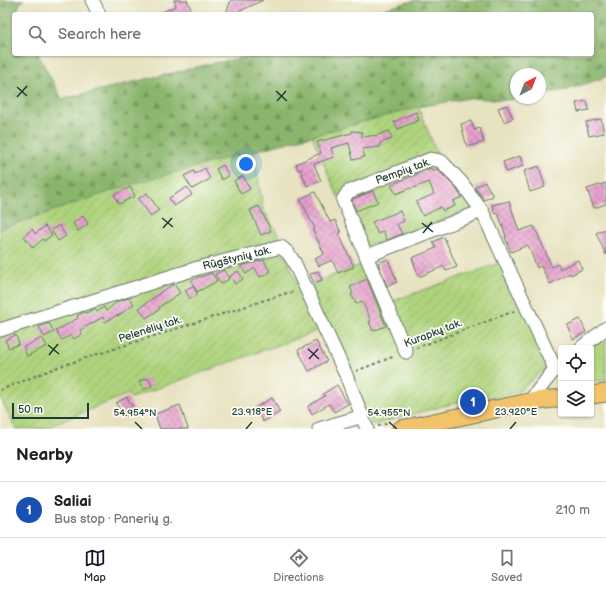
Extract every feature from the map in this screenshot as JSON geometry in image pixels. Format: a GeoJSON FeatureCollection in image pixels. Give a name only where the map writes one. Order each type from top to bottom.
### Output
{"type":"FeatureCollection","features":[{"type":"Feature","properties":{"kind":"main road"},"geometry":{"type":"LineString","coordinates":[[594,395],[606,393]]}},
{"type":"Feature","properties":{"kind":"main road"},"geometry":{"type":"LineString","coordinates":[[401,429],[529,402],[558,398]]}},
{"type":"Feature","properties":{"kind":"street"},"geometry":{"type":"LineString","coordinates":[[92,0],[98,12]]}},
{"type":"Feature","properties":{"kind":"street","name":"Pempių tak."},"geometry":{"type":"LineString","coordinates":[[406,352],[343,200],[348,192],[431,159],[441,161],[461,182],[482,211],[558,367]]}},
{"type":"Feature","properties":{"kind":"street"},"geometry":{"type":"LineString","coordinates":[[367,256],[482,211]]}},
{"type":"Feature","properties":{"kind":"street","name":"Rūgštynių tak."},"geometry":{"type":"LineString","coordinates":[[0,330],[198,268],[281,247],[288,253],[294,262],[346,376],[367,429]]}},
{"type":"Feature","properties":{"kind":"street"},"geometry":{"type":"LineString","coordinates":[[585,345],[606,328]]}},
{"type":"Feature","properties":{"kind":"street"},"geometry":{"type":"LineString","coordinates":[[529,402],[558,367]]}},
{"type":"Feature","properties":{"kind":"street"},"geometry":{"type":"LineString","coordinates":[[319,429],[363,416]]}},
{"type":"Feature","properties":{"kind":"path","name":"Pelenėlių tak."},"geometry":{"type":"LineString","coordinates":[[0,390],[65,365],[287,293],[307,290]]}},
{"type":"Feature","properties":{"kind":"path","name":"Kurapkų tak."},"geometry":{"type":"LineString","coordinates":[[346,376],[527,306]]}},
{"type":"Feature","properties":{"kind":"green space"},"geometry":{"type":"Polygon","coordinates":[[[0,0],[24,0],[19,5],[17,12],[12,12],[12,56],[39,56],[62,99],[214,63],[254,56],[594,56],[594,12],[378,12],[386,8],[417,0],[606,0],[606,77],[567,90],[546,93],[546,68],[510,68],[510,100],[469,98],[418,107],[129,185],[0,229],[0,0]]]}},
{"type":"Feature","properties":{"kind":"green space"},"geometry":{"type":"Polygon","coordinates":[[[418,107],[437,153],[344,190],[338,197],[312,136],[418,107]]]}},
{"type":"Feature","properties":{"kind":"green space"},"geometry":{"type":"Polygon","coordinates":[[[254,151],[263,209],[284,244],[279,243],[221,254],[0,327],[0,229],[129,185],[254,151]]]}},
{"type":"Feature","properties":{"kind":"green space"},"geometry":{"type":"Polygon","coordinates":[[[437,163],[476,207],[368,249],[345,200],[349,195],[437,163]]]}},
{"type":"Feature","properties":{"kind":"green space"},"geometry":{"type":"Polygon","coordinates":[[[283,252],[320,330],[131,398],[128,394],[43,429],[16,429],[0,397],[0,333],[190,275],[283,252]]]}},
{"type":"Feature","properties":{"kind":"green space"},"geometry":{"type":"Polygon","coordinates":[[[502,262],[551,367],[540,373],[519,391],[491,399],[481,396],[372,425],[309,285],[354,267],[366,264],[384,304],[502,262]]]}},
{"type":"Feature","properties":{"kind":"green space"},"geometry":{"type":"Polygon","coordinates":[[[606,335],[606,380],[594,381],[594,345],[606,335]]]}},
{"type":"Feature","properties":{"kind":"building"},"geometry":{"type":"Polygon","coordinates":[[[174,0],[187,0],[192,12],[162,12],[176,6],[174,0]]]}},
{"type":"Feature","properties":{"kind":"building"},"geometry":{"type":"Polygon","coordinates":[[[231,0],[263,0],[238,12],[227,12],[231,0]]]}},
{"type":"Feature","properties":{"kind":"building"},"geometry":{"type":"Polygon","coordinates":[[[587,101],[589,110],[578,112],[576,103],[587,101]]]}},
{"type":"Feature","properties":{"kind":"building"},"geometry":{"type":"Polygon","coordinates":[[[507,105],[513,118],[504,122],[498,108],[507,105]]]}},
{"type":"Feature","properties":{"kind":"building"},"geometry":{"type":"Polygon","coordinates":[[[416,112],[419,120],[398,129],[394,122],[416,112]]]}},
{"type":"Feature","properties":{"kind":"building"},"geometry":{"type":"Polygon","coordinates":[[[601,119],[604,133],[589,136],[586,122],[601,119]]]}},
{"type":"Feature","properties":{"kind":"building"},"geometry":{"type":"Polygon","coordinates":[[[471,121],[474,130],[480,128],[484,142],[467,147],[461,124],[471,121]]]}},
{"type":"Feature","properties":{"kind":"building"},"geometry":{"type":"Polygon","coordinates":[[[352,131],[362,132],[362,137],[378,135],[389,131],[392,139],[380,143],[380,147],[362,149],[365,157],[353,160],[349,143],[331,148],[334,157],[314,164],[321,181],[307,186],[300,169],[298,170],[296,164],[321,153],[317,142],[352,133],[352,131]]]}},
{"type":"Feature","properties":{"kind":"building"},"geometry":{"type":"Polygon","coordinates":[[[520,156],[523,166],[506,172],[503,162],[520,156]]]}},
{"type":"Feature","properties":{"kind":"building"},"geometry":{"type":"Polygon","coordinates":[[[223,165],[229,176],[222,180],[216,169],[223,165]]]}},
{"type":"Feature","properties":{"kind":"building"},"geometry":{"type":"Polygon","coordinates":[[[539,166],[545,187],[530,192],[524,171],[539,166]]]}},
{"type":"Feature","properties":{"kind":"building"},"geometry":{"type":"Polygon","coordinates":[[[205,168],[210,179],[192,189],[184,176],[194,171],[195,174],[205,168]]]}},
{"type":"Feature","properties":{"kind":"building"},"geometry":{"type":"Polygon","coordinates":[[[431,168],[432,171],[437,169],[455,187],[462,197],[453,201],[455,206],[443,211],[441,207],[423,216],[416,202],[434,194],[429,182],[396,194],[391,185],[431,168]]]}},
{"type":"Feature","properties":{"kind":"building"},"geometry":{"type":"Polygon","coordinates":[[[243,176],[250,189],[241,194],[234,181],[243,176]]]}},
{"type":"Feature","properties":{"kind":"building"},"geometry":{"type":"Polygon","coordinates":[[[485,182],[493,196],[484,200],[475,187],[485,182]]]}},
{"type":"Feature","properties":{"kind":"building"},"geometry":{"type":"Polygon","coordinates":[[[606,183],[606,204],[594,208],[587,189],[606,183]]]}},
{"type":"Feature","properties":{"kind":"building"},"geometry":{"type":"Polygon","coordinates":[[[130,187],[135,196],[119,204],[114,195],[130,187]]]}},
{"type":"Feature","properties":{"kind":"building"},"geometry":{"type":"Polygon","coordinates":[[[187,187],[192,195],[174,206],[169,198],[187,187]]]}},
{"type":"Feature","properties":{"kind":"building"},"geometry":{"type":"Polygon","coordinates":[[[373,191],[378,202],[356,211],[352,201],[353,199],[373,191]]]}},
{"type":"Feature","properties":{"kind":"building"},"geometry":{"type":"Polygon","coordinates":[[[315,192],[330,222],[335,220],[341,233],[339,234],[354,267],[338,273],[332,260],[319,266],[315,259],[324,254],[313,230],[315,229],[300,199],[315,192]]]}},
{"type":"Feature","properties":{"kind":"building"},"geometry":{"type":"Polygon","coordinates":[[[147,193],[159,210],[151,216],[138,199],[147,193]]]}},
{"type":"Feature","properties":{"kind":"building"},"geometry":{"type":"Polygon","coordinates":[[[509,201],[519,231],[534,226],[552,267],[558,264],[560,269],[578,260],[582,269],[571,275],[570,273],[550,284],[541,266],[537,268],[528,245],[511,252],[498,213],[495,214],[492,205],[509,201]]]}},
{"type":"Feature","properties":{"kind":"building"},"geometry":{"type":"Polygon","coordinates":[[[259,206],[271,231],[261,235],[250,210],[259,206]]]}},
{"type":"Feature","properties":{"kind":"building"},"geometry":{"type":"Polygon","coordinates":[[[400,211],[404,221],[397,224],[402,234],[387,240],[383,231],[378,234],[372,222],[400,211]]]}},
{"type":"Feature","properties":{"kind":"building"},"geometry":{"type":"Polygon","coordinates":[[[83,216],[88,224],[78,231],[73,223],[83,216]]]}},
{"type":"Feature","properties":{"kind":"building"},"geometry":{"type":"Polygon","coordinates":[[[59,225],[66,236],[58,241],[51,230],[59,225]]]}},
{"type":"Feature","properties":{"kind":"building"},"geometry":{"type":"Polygon","coordinates":[[[45,226],[52,235],[44,241],[43,239],[33,248],[24,236],[32,229],[35,234],[45,226]]]}},
{"type":"Feature","properties":{"kind":"building"},"geometry":{"type":"Polygon","coordinates":[[[606,229],[606,255],[596,233],[606,229]]]}},
{"type":"Feature","properties":{"kind":"building"},"geometry":{"type":"Polygon","coordinates":[[[444,237],[457,267],[446,271],[444,266],[419,277],[412,258],[436,248],[433,242],[444,237]]]}},
{"type":"Feature","properties":{"kind":"building"},"geometry":{"type":"Polygon","coordinates":[[[388,259],[397,282],[387,286],[378,263],[388,259]]]}},
{"type":"Feature","properties":{"kind":"building"},"geometry":{"type":"Polygon","coordinates":[[[264,260],[270,272],[260,277],[255,268],[246,274],[240,266],[264,260]]]}},
{"type":"Feature","properties":{"kind":"building"},"geometry":{"type":"Polygon","coordinates":[[[224,270],[229,279],[221,284],[215,274],[224,270]]]}},
{"type":"Feature","properties":{"kind":"building"},"geometry":{"type":"Polygon","coordinates":[[[238,271],[243,279],[235,284],[230,276],[238,271]]]}},
{"type":"Feature","properties":{"kind":"building"},"geometry":{"type":"Polygon","coordinates":[[[318,271],[322,280],[314,283],[310,274],[318,271]]]}},
{"type":"Feature","properties":{"kind":"building"},"geometry":{"type":"Polygon","coordinates":[[[212,273],[217,281],[197,292],[191,281],[200,276],[201,277],[212,273]]]}},
{"type":"Feature","properties":{"kind":"building"},"geometry":{"type":"Polygon","coordinates":[[[367,279],[386,326],[373,331],[369,322],[371,321],[362,301],[356,304],[351,294],[353,293],[350,287],[367,279]]]}},
{"type":"Feature","properties":{"kind":"building"},"geometry":{"type":"Polygon","coordinates":[[[174,284],[180,293],[146,318],[139,308],[174,284]]]}},
{"type":"Feature","properties":{"kind":"building"},"geometry":{"type":"Polygon","coordinates":[[[193,286],[198,295],[190,299],[185,290],[193,286]]]}},
{"type":"Feature","properties":{"kind":"building"},"geometry":{"type":"Polygon","coordinates":[[[129,298],[134,304],[118,316],[117,315],[105,322],[103,317],[80,330],[82,334],[74,339],[71,335],[62,340],[56,331],[78,318],[77,316],[84,312],[86,313],[95,309],[97,312],[104,307],[106,311],[118,301],[129,298]]]}},
{"type":"Feature","properties":{"kind":"building"},"geometry":{"type":"Polygon","coordinates":[[[580,319],[586,332],[573,339],[567,325],[580,319]]]}},
{"type":"Feature","properties":{"kind":"building"},"geometry":{"type":"Polygon","coordinates":[[[49,323],[54,332],[44,337],[39,327],[49,323]]]}},
{"type":"Feature","properties":{"kind":"building"},"geometry":{"type":"Polygon","coordinates":[[[16,335],[19,344],[9,348],[5,340],[16,335]]]}},
{"type":"Feature","properties":{"kind":"building"},"geometry":{"type":"Polygon","coordinates":[[[42,338],[47,346],[27,356],[23,347],[42,338]]]}},
{"type":"Feature","properties":{"kind":"building"},"geometry":{"type":"Polygon","coordinates":[[[316,341],[327,361],[309,371],[298,350],[316,341]]]}},
{"type":"Feature","properties":{"kind":"building"},"geometry":{"type":"Polygon","coordinates":[[[149,378],[152,386],[143,390],[139,381],[149,378]]]}},
{"type":"Feature","properties":{"kind":"building"},"geometry":{"type":"Polygon","coordinates":[[[337,385],[348,404],[334,412],[329,404],[312,414],[308,406],[325,396],[323,394],[337,385]]]}},
{"type":"Feature","properties":{"kind":"building"},"geometry":{"type":"Polygon","coordinates":[[[127,397],[135,411],[124,417],[116,403],[127,397]]]}},
{"type":"Feature","properties":{"kind":"building"},"geometry":{"type":"Polygon","coordinates":[[[272,398],[280,412],[263,422],[255,408],[272,398]]]}},
{"type":"Feature","properties":{"kind":"building"},"geometry":{"type":"Polygon","coordinates":[[[180,405],[188,429],[160,429],[155,414],[180,405]]]}},
{"type":"Feature","properties":{"kind":"place","name":"Saliai"},"geometry":{"type":"Point","coordinates":[473,402]}}]}
